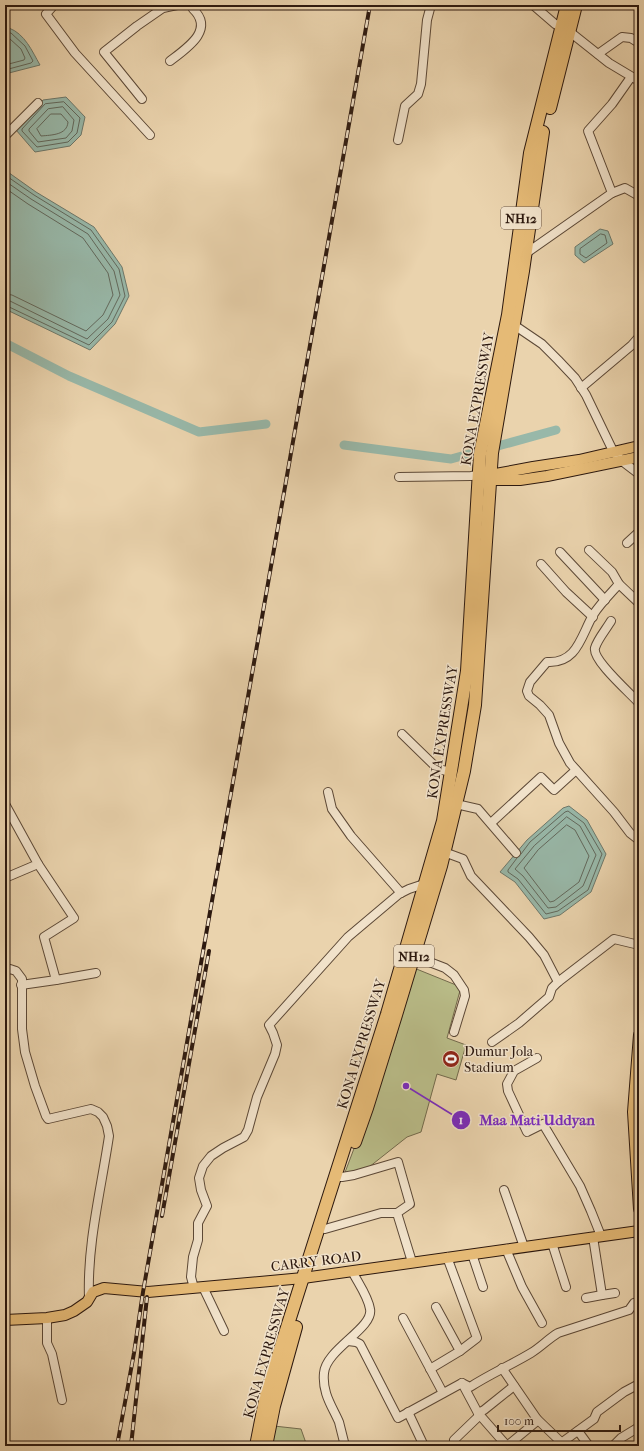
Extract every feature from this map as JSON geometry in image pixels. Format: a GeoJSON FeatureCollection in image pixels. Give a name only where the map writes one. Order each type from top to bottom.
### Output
{"type":"FeatureCollection","features":[{"type":"Feature","properties":{"kind":"highway","name":"KONA EXPRESSWAY"},"geometry":{"type":"LineString","coordinates":[[486,454],[484,432],[508,315],[530,153],[574,6]]}},
{"type":"Feature","properties":{"kind":"highway","name":"KONA EXPRESSWAY"},"geometry":{"type":"LineString","coordinates":[[266,1446],[274,1406],[307,1277],[387,1014],[443,821],[467,671],[482,477],[486,454],[496,429],[514,325],[542,136],[566,30]]}},
{"type":"Feature","properties":{"kind":"highway","name":"KONA EXPRESSWAY"},"geometry":{"type":"LineString","coordinates":[[256,1446],[268,1390],[367,1108],[414,956],[444,852],[464,771],[475,705],[482,477]]}},
{"type":"Feature","properties":{"kind":"main road"},"geometry":{"type":"LineString","coordinates":[[482,477],[520,469],[578,460],[639,446]]}},
{"type":"Feature","properties":{"kind":"main road"},"geometry":{"type":"LineString","coordinates":[[482,477],[520,480],[639,457]]}},
{"type":"Feature","properties":{"kind":"main road"},"geometry":{"type":"LineString","coordinates":[[639,1035],[633,1112],[639,1209]]}},
{"type":"Feature","properties":{"kind":"main road","name":"CARRY ROAD"},"geometry":{"type":"LineString","coordinates":[[5,1320],[47,1318],[64,1315],[74,1311],[87,1302],[94,1292],[104,1288],[148,1292],[307,1277],[639,1231]]}},
{"type":"Feature","properties":{"kind":"street"},"geometry":{"type":"LineString","coordinates":[[54,5],[46,14],[75,53],[150,135]]}},
{"type":"Feature","properties":{"kind":"street"},"geometry":{"type":"LineString","coordinates":[[142,100],[104,52],[162,6],[177,5]]}},
{"type":"Feature","properties":{"kind":"street"},"geometry":{"type":"LineString","coordinates":[[170,61],[191,44],[199,33],[202,20],[195,7],[182,5]]}},
{"type":"Feature","properties":{"kind":"street"},"geometry":{"type":"LineString","coordinates":[[398,140],[405,106],[418,94],[421,84],[427,20],[431,5]]}},
{"type":"Feature","properties":{"kind":"street"},"geometry":{"type":"LineString","coordinates":[[533,5],[609,63],[635,79],[588,131],[612,193]]}},
{"type":"Feature","properties":{"kind":"street"},"geometry":{"type":"LineString","coordinates":[[598,54],[622,37],[632,38],[639,43]]}},
{"type":"Feature","properties":{"kind":"street"},"geometry":{"type":"LineString","coordinates":[[5,136],[38,104]]}},
{"type":"Feature","properties":{"kind":"street"},"geometry":{"type":"LineString","coordinates":[[525,254],[612,193],[625,188],[639,196]]}},
{"type":"Feature","properties":{"kind":"street"},"geometry":{"type":"LineString","coordinates":[[514,325],[542,344],[558,360],[586,395],[613,451],[622,461],[639,474]]}},
{"type":"Feature","properties":{"kind":"street"},"geometry":{"type":"LineString","coordinates":[[581,388],[632,345],[639,337]]}},
{"type":"Feature","properties":{"kind":"street"},"geometry":{"type":"LineString","coordinates":[[399,477],[482,477]]}},
{"type":"Feature","properties":{"kind":"street"},"geometry":{"type":"LineString","coordinates":[[627,543],[639,532]]}},
{"type":"Feature","properties":{"kind":"street"},"geometry":{"type":"LineString","coordinates":[[589,550],[612,572],[620,584],[639,603]]}},
{"type":"Feature","properties":{"kind":"street"},"geometry":{"type":"LineString","coordinates":[[560,552],[605,600]]}},
{"type":"Feature","properties":{"kind":"street"},"geometry":{"type":"LineString","coordinates":[[541,564],[566,592],[592,617]]}},
{"type":"Feature","properties":{"kind":"street"},"geometry":{"type":"LineString","coordinates":[[620,584],[592,617],[582,640],[572,653],[565,660],[556,663],[547,662],[530,682],[527,691],[529,696],[549,715],[552,728],[566,758],[614,812],[630,833],[639,840]]}},
{"type":"Feature","properties":{"kind":"street"},"geometry":{"type":"LineString","coordinates":[[612,621],[595,647],[595,653],[607,670],[639,703]]}},
{"type":"Feature","properties":{"kind":"street"},"geometry":{"type":"LineString","coordinates":[[402,734],[438,769],[451,772]]}},
{"type":"Feature","properties":{"kind":"street"},"geometry":{"type":"LineString","coordinates":[[491,823],[541,777],[554,790],[576,770]]}},
{"type":"Feature","properties":{"kind":"street"},"geometry":{"type":"LineString","coordinates":[[328,792],[332,809],[351,836],[401,893]]}},
{"type":"Feature","properties":{"kind":"street"},"geometry":{"type":"LineString","coordinates":[[5,804],[38,864],[74,916],[73,919],[44,937],[56,980]]}},
{"type":"Feature","properties":{"kind":"street"},"geometry":{"type":"LineString","coordinates":[[456,804],[478,809],[516,853]]}},
{"type":"Feature","properties":{"kind":"street"},"geometry":{"type":"LineString","coordinates":[[444,852],[463,859],[471,876],[544,955],[558,982]]}},
{"type":"Feature","properties":{"kind":"street"},"geometry":{"type":"LineString","coordinates":[[5,878],[38,864]]}},
{"type":"Feature","properties":{"kind":"street"},"geometry":{"type":"LineString","coordinates":[[224,1331],[191,1277],[193,1256],[198,1240],[198,1223],[207,1206],[201,1190],[199,1178],[203,1166],[211,1156],[222,1148],[244,1137],[248,1130],[257,1097],[275,1054],[277,1045],[269,1025],[348,937],[401,893],[424,884]]}},
{"type":"Feature","properties":{"kind":"street"},"geometry":{"type":"LineString","coordinates":[[492,1042],[520,1022],[549,997],[552,988],[558,982],[614,939],[639,946]]}},
{"type":"Feature","properties":{"kind":"street"},"geometry":{"type":"LineString","coordinates":[[414,956],[445,968],[454,975],[464,990],[465,996],[454,1032]]}},
{"type":"Feature","properties":{"kind":"street"},"geometry":{"type":"LineString","coordinates":[[5,971],[10,969],[16,971],[22,979],[22,1028],[25,1052],[46,1116],[48,1119],[91,1109],[98,1112],[103,1117],[107,1126],[109,1136],[90,1254],[88,1277],[89,1298]]}},
{"type":"Feature","properties":{"kind":"street"},"geometry":{"type":"LineString","coordinates":[[21,985],[96,973]]}},
{"type":"Feature","properties":{"kind":"street"},"geometry":{"type":"LineString","coordinates":[[537,1058],[514,1071],[507,1084],[508,1091],[527,1132],[543,1124],[580,1186],[592,1211],[597,1237],[602,1295]]}},
{"type":"Feature","properties":{"kind":"street"},"geometry":{"type":"LineString","coordinates":[[325,1229],[381,1213],[397,1212],[410,1204],[398,1162],[342,1177]]}},
{"type":"Feature","properties":{"kind":"street"},"geometry":{"type":"LineString","coordinates":[[504,1190],[524,1247]]}},
{"type":"Feature","properties":{"kind":"street"},"geometry":{"type":"LineString","coordinates":[[397,1212],[412,1262]]}},
{"type":"Feature","properties":{"kind":"street"},"geometry":{"type":"LineString","coordinates":[[552,1243],[566,1287]]}},
{"type":"Feature","properties":{"kind":"street"},"geometry":{"type":"LineString","coordinates":[[506,1249],[522,1287],[542,1324]]}},
{"type":"Feature","properties":{"kind":"street"},"geometry":{"type":"LineString","coordinates":[[472,1254],[483,1287]]}},
{"type":"Feature","properties":{"kind":"street"},"geometry":{"type":"LineString","coordinates":[[430,1369],[460,1351],[477,1338],[447,1258]]}},
{"type":"Feature","properties":{"kind":"street"},"geometry":{"type":"LineString","coordinates":[[345,1446],[339,1423],[329,1404],[325,1388],[324,1374],[326,1364],[370,1319],[371,1310],[352,1271]]}},
{"type":"Feature","properties":{"kind":"street"},"geometry":{"type":"LineString","coordinates":[[586,1298],[615,1293]]}},
{"type":"Feature","properties":{"kind":"street"},"geometry":{"type":"LineString","coordinates":[[348,1341],[360,1344],[398,1418],[462,1384],[470,1387],[543,1346],[549,1338],[558,1332],[629,1310],[634,1303],[639,1302]]}},
{"type":"Feature","properties":{"kind":"street"},"geometry":{"type":"LineString","coordinates":[[436,1307],[460,1351]]}},
{"type":"Feature","properties":{"kind":"street"},"geometry":{"type":"LineString","coordinates":[[47,1318],[48,1344],[52,1354],[62,1400]]}},
{"type":"Feature","properties":{"kind":"street"},"geometry":{"type":"LineString","coordinates":[[403,1318],[443,1393]]}},
{"type":"Feature","properties":{"kind":"street"},"geometry":{"type":"LineString","coordinates":[[502,1368],[537,1419],[559,1444],[594,1419],[597,1412],[624,1392],[639,1384]]}},
{"type":"Feature","properties":{"kind":"street"},"geometry":{"type":"LineString","coordinates":[[462,1384],[479,1414],[507,1446],[536,1422],[537,1419]]}},
{"type":"Feature","properties":{"kind":"street"},"geometry":{"type":"LineString","coordinates":[[457,1446],[454,1440],[479,1414],[514,1386]]}},
{"type":"Feature","properties":{"kind":"street"},"geometry":{"type":"LineString","coordinates":[[408,1412],[424,1446]]}},
{"type":"Feature","properties":{"kind":"street"},"geometry":{"type":"LineString","coordinates":[[613,1446],[621,1438],[639,1427]]}},
{"type":"Feature","properties":{"kind":"street"},"geometry":{"type":"LineString","coordinates":[[578,1431],[589,1446]]}},
{"type":"Feature","properties":{"kind":"green space"},"geometry":{"type":"Polygon","coordinates":[[[414,968],[461,987],[447,1038],[466,1045],[456,1080],[437,1074],[421,1132],[407,1137],[364,1171],[344,1175],[395,1040],[414,968]]]}},
{"type":"Feature","properties":{"kind":"green space"},"geometry":{"type":"Polygon","coordinates":[[[274,1426],[301,1429],[307,1446],[267,1446],[274,1426]]]}},
{"type":"Feature","properties":{"kind":"water"},"geometry":{"type":"Polygon","coordinates":[[[9,28],[24,39],[40,65],[5,74],[5,30],[9,28]]]}},
{"type":"Feature","properties":{"kind":"water"},"geometry":{"type":"Polygon","coordinates":[[[66,97],[85,117],[81,135],[70,146],[35,152],[16,130],[43,100],[66,97]]]}},
{"type":"Feature","properties":{"kind":"water"},"geometry":{"type":"Polygon","coordinates":[[[5,170],[36,192],[94,227],[122,267],[129,296],[115,324],[90,350],[5,309],[5,170]]]}},
{"type":"Feature","properties":{"kind":"water"},"geometry":{"type":"Polygon","coordinates":[[[600,229],[608,231],[613,244],[584,263],[575,255],[575,247],[600,229]]]}},
{"type":"Feature","properties":{"kind":"water"},"geometry":{"type":"Polygon","coordinates":[[[569,806],[587,820],[606,854],[591,892],[560,915],[544,919],[515,882],[500,872],[527,840],[563,808],[569,806]]]}},
{"type":"Feature","properties":{"kind":"waterway"},"geometry":{"type":"LineString","coordinates":[[5,343],[69,376],[199,432],[266,424]]}},
{"type":"Feature","properties":{"kind":"waterway"},"geometry":{"type":"LineString","coordinates":[[344,445],[451,459],[556,430]]}},
{"type":"Feature","properties":{"kind":"railway"},"geometry":{"type":"LineString","coordinates":[[117,1446],[370,5]]}},
{"type":"Feature","properties":{"kind":"railway"},"geometry":{"type":"LineString","coordinates":[[162,1216],[209,951]]}},
{"type":"Feature","properties":{"kind":"railway"},"geometry":{"type":"LineString","coordinates":[[131,1446],[147,1297]]}},
{"type":"Feature","properties":{"kind":"place","name":"Dumur Jola Stadium"},"geometry":{"type":"Point","coordinates":[451,1059]}},
{"type":"Feature","properties":{"kind":"place","name":"Maa Mati Uddyan"},"geometry":{"type":"Point","coordinates":[406,1086]}}]}
